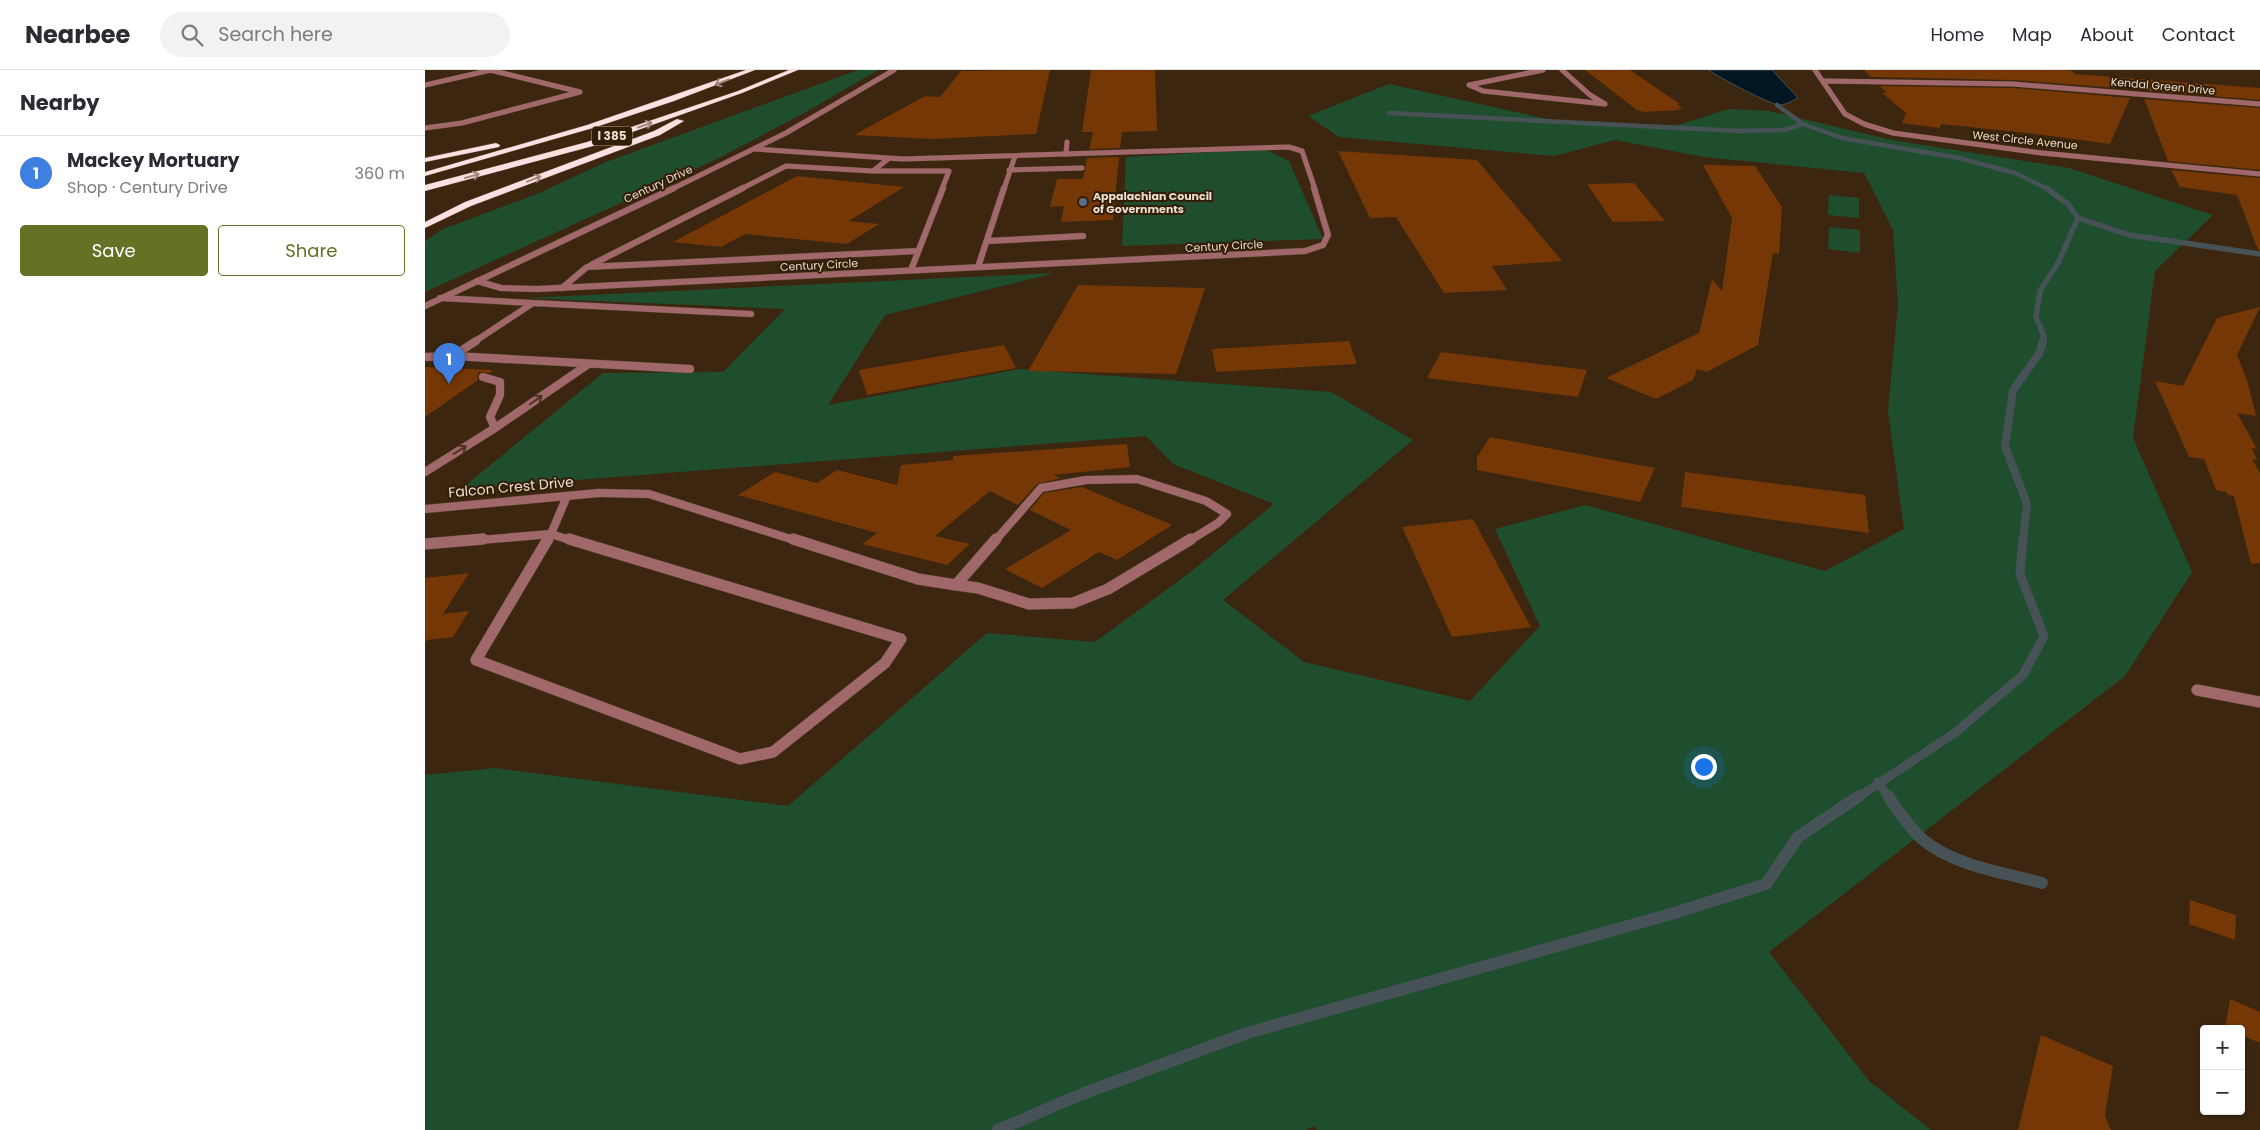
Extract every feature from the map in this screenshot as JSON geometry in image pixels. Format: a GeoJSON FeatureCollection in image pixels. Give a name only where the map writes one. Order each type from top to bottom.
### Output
{"type":"FeatureCollection","features":[{"type":"Feature","properties":{"kind":"highway","name":"I 385"},"geometry":{"type":"LineString","coordinates":[[425,174],[593,127],[691,94],[752,70]]}},
{"type":"Feature","properties":{"kind":"highway","name":"I 385"},"geometry":{"type":"LineString","coordinates":[[425,188],[590,144],[740,92],[795,70]]}},
{"type":"Feature","properties":{"kind":"highway"},"geometry":{"type":"LineString","coordinates":[[425,225],[468,204],[657,133],[740,92]]}},
{"type":"Feature","properties":{"kind":"highway"},"geometry":{"type":"LineString","coordinates":[[532,136],[691,94]]}},
{"type":"Feature","properties":{"kind":"highway"},"geometry":{"type":"LineString","coordinates":[[425,160],[504,143]]}},
{"type":"Feature","properties":{"kind":"street"},"geometry":{"type":"LineString","coordinates":[[425,85],[491,70],[580,92],[462,123],[425,128]]}},
{"type":"Feature","properties":{"kind":"street","name":"Century Drive"},"geometry":{"type":"LineString","coordinates":[[425,306],[755,149],[894,70]]}},
{"type":"Feature","properties":{"kind":"street"},"geometry":{"type":"LineString","coordinates":[[1543,70],[1469,85],[1483,91],[1605,104],[1590,95],[1562,70]]}},
{"type":"Feature","properties":{"kind":"street","name":"West Circle Avenue"},"geometry":{"type":"LineString","coordinates":[[1815,70],[1825,81],[1840,108],[1849,117],[1886,130],[1985,146],[2260,174]]}},
{"type":"Feature","properties":{"kind":"street","name":"Kendal Green Drive"},"geometry":{"type":"LineString","coordinates":[[1825,81],[2013,84],[2260,104]]}},
{"type":"Feature","properties":{"kind":"street"},"geometry":{"type":"LineString","coordinates":[[1066,154],[1067,142]]}},
{"type":"Feature","properties":{"kind":"street","name":"Century Circle"},"geometry":{"type":"LineString","coordinates":[[477,281],[514,290],[562,288],[1286,252],[1312,250],[1322,247],[1327,242],[1328,235],[1305,156],[1296,148],[1275,146],[888,159],[755,149]]}},
{"type":"Feature","properties":{"kind":"street"},"geometry":{"type":"LineString","coordinates":[[978,267],[1015,156]]}},
{"type":"Feature","properties":{"kind":"street"},"geometry":{"type":"LineString","coordinates":[[873,171],[888,159]]}},
{"type":"Feature","properties":{"kind":"street"},"geometry":{"type":"LineString","coordinates":[[562,288],[587,267],[785,166],[873,171],[949,171],[911,270]]}},
{"type":"Feature","properties":{"kind":"street"},"geometry":{"type":"LineString","coordinates":[[1009,170],[1082,168]]}},
{"type":"Feature","properties":{"kind":"street"},"geometry":{"type":"LineString","coordinates":[[987,241],[1083,236]]}},
{"type":"Feature","properties":{"kind":"street"},"geometry":{"type":"LineString","coordinates":[[587,267],[918,251]]}},
{"type":"Feature","properties":{"kind":"street"},"geometry":{"type":"LineString","coordinates":[[440,298],[751,314]]}},
{"type":"Feature","properties":{"kind":"street"},"geometry":{"type":"LineString","coordinates":[[453,356],[533,303]]}},
{"type":"Feature","properties":{"kind":"street"},"geometry":{"type":"LineString","coordinates":[[425,357],[453,356],[587,365],[690,369]]}},
{"type":"Feature","properties":{"kind":"street"},"geometry":{"type":"LineString","coordinates":[[425,472],[495,428],[587,365]]}},
{"type":"Feature","properties":{"kind":"street"},"geometry":{"type":"LineString","coordinates":[[483,378],[500,382],[500,395],[490,417],[495,428]]}},
{"type":"Feature","properties":{"kind":"street","name":"Falcon Crest Drive"},"geometry":{"type":"LineString","coordinates":[[425,509],[599,493],[649,494],[918,579],[956,585],[978,588],[1029,604],[1073,603],[1109,589],[1218,523],[1227,514],[1207,501],[1137,479],[1086,480],[1041,488],[956,585]]}},
{"type":"Feature","properties":{"kind":"street"},"geometry":{"type":"LineString","coordinates":[[425,544],[551,534],[901,639],[885,663],[773,752],[739,758],[477,660],[551,534],[567,496]]}},
{"type":"Feature","properties":{"kind":"street"},"geometry":{"type":"LineString","coordinates":[[2197,690],[2260,702]]}},
{"type":"Feature","properties":{"kind":"green space"},"geometry":{"type":"Polygon","coordinates":[[[858,70],[878,70],[806,112],[717,159],[425,292],[425,241],[443,229],[539,193],[606,162],[858,70]]]}},
{"type":"Feature","properties":{"kind":"green space"},"geometry":{"type":"Polygon","coordinates":[[[1389,84],[1570,124],[1678,125],[1729,109],[1769,111],[1892,140],[2069,168],[2213,215],[2155,271],[2133,438],[2192,572],[2125,676],[1769,952],[1869,1081],[1931,1130],[1317,1130],[1314,1126],[1306,1130],[425,1130],[425,775],[495,768],[788,806],[987,633],[1095,642],[1188,574],[1274,504],[1173,464],[1146,436],[461,489],[603,373],[723,372],[785,309],[526,298],[1055,273],[885,315],[828,405],[1019,369],[1331,392],[1413,440],[1223,600],[1304,662],[1470,701],[1540,626],[1495,529],[1585,505],[1825,571],[1904,529],[1888,411],[1898,305],[1893,230],[1864,173],[1704,157],[1615,140],[1554,156],[1339,137],[1308,116],[1389,84]]]}},
{"type":"Feature","properties":{"kind":"green space"},"geometry":{"type":"Polygon","coordinates":[[[1265,149],[1289,161],[1323,239],[1122,246],[1126,157],[1265,149]]]}},
{"type":"Feature","properties":{"kind":"green space"},"geometry":{"type":"Polygon","coordinates":[[[1829,195],[1859,198],[1859,218],[1828,215],[1829,195]]]}},
{"type":"Feature","properties":{"kind":"green space"},"geometry":{"type":"Polygon","coordinates":[[[1829,227],[1860,230],[1860,253],[1828,249],[1829,227]]]}},
{"type":"Feature","properties":{"kind":"water"},"geometry":{"type":"Polygon","coordinates":[[[1708,70],[1772,70],[1798,98],[1785,104],[1774,104],[1708,70]]]}},
{"type":"Feature","properties":{"kind":"building"},"geometry":{"type":"Polygon","coordinates":[[[1050,70],[1036,134],[933,139],[854,135],[925,96],[940,97],[961,71],[1050,70]]]}},
{"type":"Feature","properties":{"kind":"building"},"geometry":{"type":"Polygon","coordinates":[[[1091,70],[1155,70],[1157,131],[1122,132],[1120,148],[1089,149],[1093,132],[1082,132],[1091,70]]]}},
{"type":"Feature","properties":{"kind":"building"},"geometry":{"type":"Polygon","coordinates":[[[1585,70],[1630,70],[1680,104],[1677,104],[1683,108],[1678,108],[1681,110],[1644,112],[1637,110],[1585,70]]]}},
{"type":"Feature","properties":{"kind":"building"},"geometry":{"type":"Polygon","coordinates":[[[1864,70],[2061,70],[2073,71],[2074,74],[2260,88],[2260,100],[2140,90],[2137,81],[2133,89],[2013,80],[1871,77],[1864,70]]]}},
{"type":"Feature","properties":{"kind":"building"},"geometry":{"type":"Polygon","coordinates":[[[1880,86],[2013,88],[2130,98],[2110,144],[1941,124],[1940,128],[1902,123],[1906,113],[1882,93],[1887,93],[1880,86]]]}},
{"type":"Feature","properties":{"kind":"building"},"geometry":{"type":"Polygon","coordinates":[[[2144,99],[2260,108],[2260,170],[2168,161],[2144,99]]]}},
{"type":"Feature","properties":{"kind":"building"},"geometry":{"type":"Polygon","coordinates":[[[1338,151],[1477,160],[1562,261],[1492,266],[1507,290],[1444,293],[1396,217],[1370,218],[1338,151]]]}},
{"type":"Feature","properties":{"kind":"building","name":"Appalachian Council of Governments"},"geometry":{"type":"Polygon","coordinates":[[[1119,157],[1113,220],[1061,222],[1064,206],[1050,207],[1057,179],[1083,179],[1087,158],[1119,157]]]}},
{"type":"Feature","properties":{"kind":"building"},"geometry":{"type":"Polygon","coordinates":[[[1703,165],[1755,166],[1782,207],[1779,254],[1773,253],[1758,345],[1707,372],[1697,369],[1693,380],[1656,399],[1606,378],[1699,333],[1712,279],[1722,291],[1732,218],[1703,165]]]}},
{"type":"Feature","properties":{"kind":"building"},"geometry":{"type":"Polygon","coordinates":[[[2171,170],[2260,178],[2260,250],[2258,250],[2237,195],[2180,187],[2171,170]]]}},
{"type":"Feature","properties":{"kind":"building"},"geometry":{"type":"Polygon","coordinates":[[[797,176],[904,187],[849,221],[879,224],[847,244],[745,234],[721,247],[673,242],[797,176]]]}},
{"type":"Feature","properties":{"kind":"building"},"geometry":{"type":"Polygon","coordinates":[[[1634,183],[1665,221],[1613,222],[1587,184],[1634,183]]]}},
{"type":"Feature","properties":{"kind":"building"},"geometry":{"type":"Polygon","coordinates":[[[1078,285],[1205,288],[1176,374],[1028,371],[1078,285]]]}},
{"type":"Feature","properties":{"kind":"building"},"geometry":{"type":"Polygon","coordinates":[[[2260,307],[2237,355],[2247,380],[2256,416],[2237,413],[2257,449],[2252,448],[2257,460],[2252,459],[2260,473],[2260,563],[2251,564],[2234,496],[2216,490],[2204,459],[2189,457],[2155,381],[2183,386],[2217,318],[2260,307]]]}},
{"type":"Feature","properties":{"kind":"building"},"geometry":{"type":"Polygon","coordinates":[[[1349,341],[1357,364],[1216,372],[1212,349],[1349,341]]]}},
{"type":"Feature","properties":{"kind":"building"},"geometry":{"type":"Polygon","coordinates":[[[1004,345],[1016,368],[867,395],[859,370],[1004,345]]]}},
{"type":"Feature","properties":{"kind":"building"},"geometry":{"type":"Polygon","coordinates":[[[1441,352],[1587,370],[1578,397],[1427,378],[1441,352]]]}},
{"type":"Feature","properties":{"kind":"building"},"geometry":{"type":"Polygon","coordinates":[[[425,367],[493,370],[489,373],[479,372],[478,380],[425,417],[425,367]]]}},
{"type":"Feature","properties":{"kind":"building"},"geometry":{"type":"Polygon","coordinates":[[[1490,437],[1655,468],[1640,502],[1477,470],[1477,457],[1490,437]]]}},
{"type":"Feature","properties":{"kind":"building"},"geometry":{"type":"Polygon","coordinates":[[[1127,444],[1130,467],[1053,475],[1061,478],[1037,484],[1018,505],[990,491],[935,536],[970,544],[947,565],[862,544],[877,533],[738,495],[775,472],[817,483],[837,470],[897,485],[901,465],[953,460],[953,456],[1127,444]]]}},
{"type":"Feature","properties":{"kind":"building"},"geometry":{"type":"Polygon","coordinates":[[[1685,472],[1865,495],[1869,533],[1681,507],[1685,472]]]}},
{"type":"Feature","properties":{"kind":"building"},"geometry":{"type":"Polygon","coordinates":[[[1082,487],[1172,525],[1117,560],[1099,552],[1042,588],[1005,569],[1071,530],[1030,510],[1044,493],[1082,487]]]}},
{"type":"Feature","properties":{"kind":"building"},"geometry":{"type":"Polygon","coordinates":[[[1473,519],[1531,627],[1452,637],[1402,527],[1473,519]]]}},
{"type":"Feature","properties":{"kind":"building"},"geometry":{"type":"Polygon","coordinates":[[[469,573],[443,614],[469,611],[453,637],[427,640],[425,643],[425,578],[469,573]]]}},
{"type":"Feature","properties":{"kind":"building"},"geometry":{"type":"Polygon","coordinates":[[[2190,900],[2236,915],[2235,940],[2189,924],[2190,900]]]}},
{"type":"Feature","properties":{"kind":"building"},"geometry":{"type":"Polygon","coordinates":[[[2230,999],[2260,1012],[2260,1043],[2245,1037],[2245,1025],[2226,1025],[2230,999]]]}},
{"type":"Feature","properties":{"kind":"building"},"geometry":{"type":"Polygon","coordinates":[[[2041,1035],[2113,1066],[2105,1116],[2111,1130],[2018,1130],[2041,1035]]]}},
{"type":"Feature","properties":{"kind":"waterway"},"geometry":{"type":"LineString","coordinates":[[1777,105],[1803,124]]}},
{"type":"Feature","properties":{"kind":"waterway"},"geometry":{"type":"LineString","coordinates":[[1389,113],[1739,131],[1784,130],[1803,124]]}},
{"type":"Feature","properties":{"kind":"waterway"},"geometry":{"type":"LineString","coordinates":[[1803,124],[1842,138],[1959,158],[2015,173],[2046,188]]}},
{"type":"Feature","properties":{"kind":"waterway"},"geometry":{"type":"LineString","coordinates":[[2046,188],[2068,204],[2078,218]]}},
{"type":"Feature","properties":{"kind":"waterway"},"geometry":{"type":"LineString","coordinates":[[2042,342],[2044,336],[2036,317],[2040,291],[2058,263],[2078,218]]}},
{"type":"Feature","properties":{"kind":"waterway"},"geometry":{"type":"LineString","coordinates":[[2078,218],[2129,235],[2260,254]]}},
{"type":"Feature","properties":{"kind":"waterway"},"geometry":{"type":"LineString","coordinates":[[2023,541],[2027,504],[2005,446],[2013,390],[2039,354],[2043,341]]}},
{"type":"Feature","properties":{"kind":"waterway"},"geometry":{"type":"LineString","coordinates":[[1879,783],[1956,732],[2023,675],[2044,636],[2020,574],[2023,539]]}},
{"type":"Feature","properties":{"kind":"waterway"},"geometry":{"type":"LineString","coordinates":[[1857,798],[1879,783]]}},
{"type":"Feature","properties":{"kind":"waterway"},"geometry":{"type":"LineString","coordinates":[[1879,783],[1889,798]]}},
{"type":"Feature","properties":{"kind":"waterway"},"geometry":{"type":"LineString","coordinates":[[998,1130],[1082,1094],[1247,1033],[1671,914],[1766,884],[1798,837],[1859,796]]}},
{"type":"Feature","properties":{"kind":"waterway"},"geometry":{"type":"LineString","coordinates":[[1888,796],[1922,839],[1949,856],[1979,867],[2042,883]]}},
{"type":"Feature","properties":{"kind":"place","name":"Appalachian Council of Governments"},"geometry":{"type":"Point","coordinates":[1083,202]}},
{"type":"Feature","properties":{"kind":"place","name":"Mackey Mortuary"},"geometry":{"type":"Point","coordinates":[449,384]}}]}
